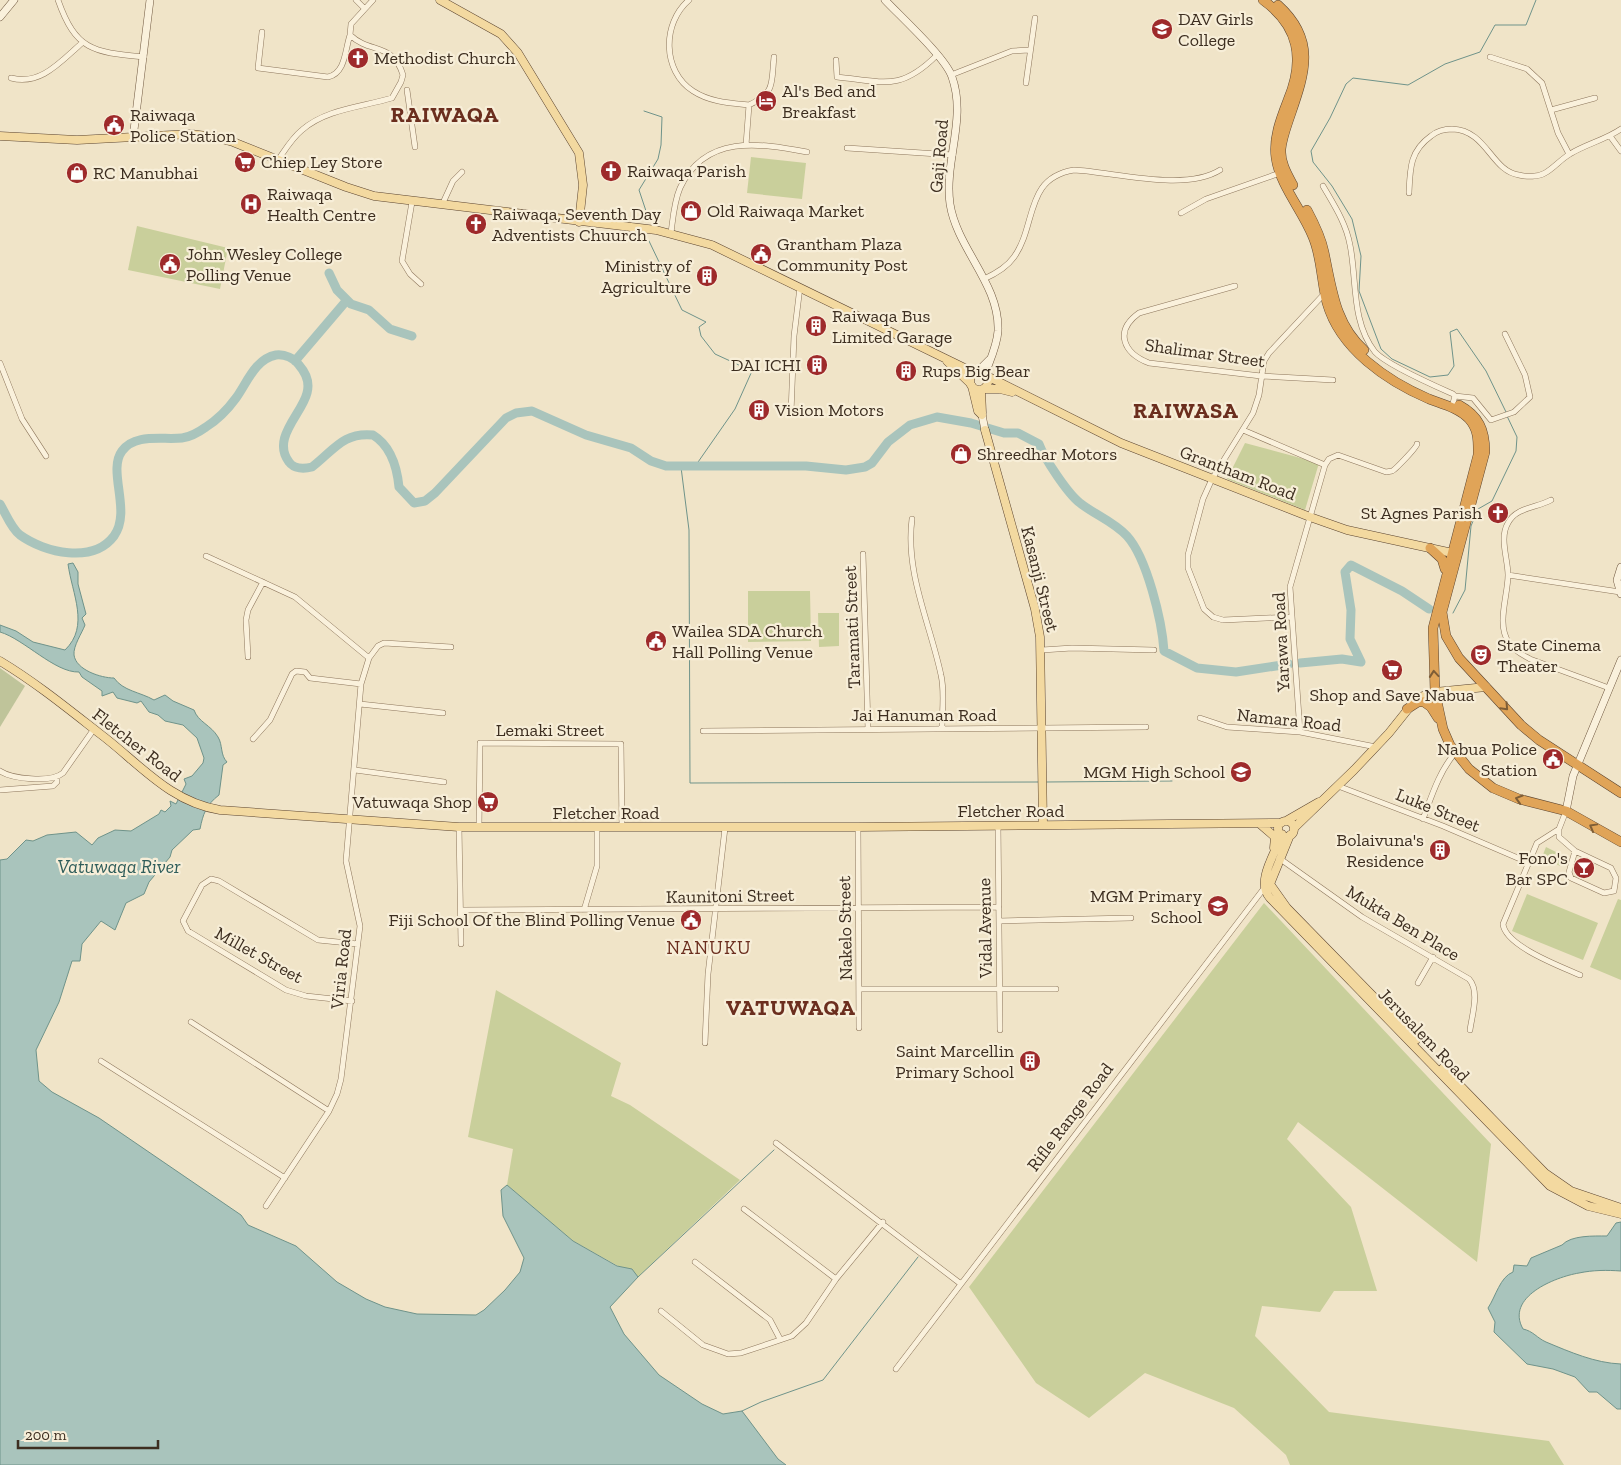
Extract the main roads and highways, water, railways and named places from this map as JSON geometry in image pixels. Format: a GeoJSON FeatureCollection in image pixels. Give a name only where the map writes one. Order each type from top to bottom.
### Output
{"type":"FeatureCollection","features":[{"type":"Feature","properties":{"kind":"highway"},"geometry":{"type":"LineString","coordinates":[[1262,0],[1286,22],[1292,31],[1297,50],[1296,76],[1276,138],[1276,160],[1280,173],[1314,239],[1327,304],[1341,334],[1357,353],[1411,390],[1457,410],[1474,426],[1478,440],[1478,455],[1442,612],[1444,627],[1458,658],[1530,733],[1621,793]]}},
{"type":"Feature","properties":{"kind":"highway"},"geometry":{"type":"LineString","coordinates":[[1272,0],[1293,22],[1301,38],[1304,54],[1302,80],[1283,137],[1281,156],[1289,178],[1320,237],[1331,290],[1340,321],[1357,345],[1372,358],[1415,385],[1454,399],[1475,416],[1485,437],[1484,463],[1454,554],[1445,574],[1433,628],[1435,692],[1443,729]]}},
{"type":"Feature","properties":{"kind":"highway"},"geometry":{"type":"LineString","coordinates":[[1430,548],[1442,559],[1445,574]]}},
{"type":"Feature","properties":{"kind":"highway"},"geometry":{"type":"LineString","coordinates":[[1406,709],[1418,702],[1426,702],[1434,711],[1455,753],[1469,769],[1493,788],[1519,799],[1566,811],[1621,842]]}},
{"type":"Feature","properties":{"kind":"main road"},"geometry":{"type":"LineString","coordinates":[[440,0],[501,34],[518,53],[579,153],[583,185],[579,222]]}},
{"type":"Feature","properties":{"kind":"main road","name":"Grantham Road"},"geometry":{"type":"LineString","coordinates":[[0,136],[77,140],[209,136],[234,142],[346,188],[374,196],[671,233],[712,245],[1121,443],[1347,530],[1454,554]]}},
{"type":"Feature","properties":{"kind":"main road","name":"Grantham Road"},"geometry":{"type":"LineString","coordinates":[[942,356],[971,384]]}},
{"type":"Feature","properties":{"kind":"main road"},"geometry":{"type":"LineString","coordinates":[[981,374],[971,376],[971,384],[982,389]]}},
{"type":"Feature","properties":{"kind":"main road","name":"Kasanji Street"},"geometry":{"type":"LineString","coordinates":[[971,384],[982,418],[982,389],[988,383],[981,374]]}},
{"type":"Feature","properties":{"kind":"main road","name":"Grantham Road"},"geometry":{"type":"LineString","coordinates":[[982,389],[1000,389],[1017,392]]}},
{"type":"Feature","properties":{"kind":"main road","name":"Kasanji Street"},"geometry":{"type":"LineString","coordinates":[[984,430],[1035,609],[1042,650],[1043,825]]}},
{"type":"Feature","properties":{"kind":"main road","name":"Fletcher Road"},"geometry":{"type":"LineString","coordinates":[[0,661],[94,729],[174,794],[202,806],[230,811],[348,821],[459,827],[725,828],[1260,824],[1285,829]]}},
{"type":"Feature","properties":{"kind":"main road"},"geometry":{"type":"LineString","coordinates":[[1269,868],[1285,829],[1338,786],[1376,747],[1417,698],[1435,692],[1486,686]]}},
{"type":"Feature","properties":{"kind":"main road"},"geometry":{"type":"LineString","coordinates":[[1260,824],[1275,837],[1267,886]]}},
{"type":"Feature","properties":{"kind":"main road"},"geometry":{"type":"LineString","coordinates":[[1267,886],[1279,858],[1285,829]]}},
{"type":"Feature","properties":{"kind":"main road","name":"Jerusalem Road"},"geometry":{"type":"LineString","coordinates":[[1267,886],[1545,1173],[1571,1191],[1621,1208]]}},
{"type":"Feature","properties":{"kind":"main road","name":"Jerusalem Road"},"geometry":{"type":"LineString","coordinates":[[1267,886],[1268,896],[1550,1186],[1574,1201],[1621,1214]]}},
{"type":"Feature","properties":{"kind":"water","name":"Vatuwaqa River"},"geometry":{"type":"Polygon","coordinates":[[[73,563],[78,572],[78,584],[86,614],[82,618],[85,625],[74,651],[79,665],[96,675],[114,678],[127,689],[154,700],[165,695],[173,701],[194,710],[198,718],[212,729],[218,737],[223,756],[227,762],[223,765],[219,795],[206,810],[200,829],[193,830],[172,850],[170,857],[149,882],[144,894],[126,903],[115,930],[101,921],[82,944],[80,961],[72,961],[59,1002],[36,1050],[39,1081],[52,1092],[99,1118],[241,1215],[248,1225],[296,1246],[337,1282],[366,1299],[385,1307],[417,1314],[476,1315],[505,1290],[520,1272],[524,1258],[503,1216],[501,1190],[507,1185],[573,1241],[617,1266],[632,1269],[638,1277],[610,1307],[624,1334],[659,1375],[702,1404],[723,1414],[742,1411],[778,1459],[786,1465],[0,1465],[0,860],[7,859],[26,840],[33,841],[47,835],[76,832],[92,845],[98,838],[115,830],[131,831],[159,814],[161,810],[165,812],[171,806],[170,801],[176,804],[186,784],[184,779],[192,776],[203,763],[204,758],[197,738],[183,725],[165,721],[158,715],[149,712],[141,701],[137,703],[117,698],[113,692],[102,696],[102,691],[82,677],[79,672],[70,671],[50,662],[19,641],[0,632],[0,625],[16,631],[33,642],[65,650],[77,631],[77,609],[68,564],[73,563]]]}},
{"type":"Feature","properties":{"kind":"water"},"geometry":{"type":"Polygon","coordinates":[[[1621,1222],[1621,1271],[1600,1270],[1584,1272],[1569,1275],[1546,1284],[1526,1298],[1521,1307],[1519,1318],[1523,1329],[1530,1331],[1546,1342],[1592,1359],[1621,1364],[1621,1409],[1617,1409],[1597,1392],[1589,1392],[1575,1377],[1553,1369],[1527,1364],[1494,1332],[1495,1322],[1488,1308],[1501,1282],[1513,1272],[1514,1265],[1527,1266],[1531,1258],[1562,1245],[1571,1239],[1607,1236],[1616,1223],[1621,1222]]]}},
{"type":"Feature","properties":{"kind":"waterway"},"geometry":{"type":"LineString","coordinates":[[1506,412],[1486,371],[1457,329],[1450,332],[1454,366],[1448,375],[1430,377],[1392,359],[1381,349],[1359,291],[1361,256],[1352,219],[1332,186],[1313,162],[1311,151],[1330,118],[1346,84],[1353,78],[1408,85],[1445,64],[1480,52],[1495,25],[1526,25],[1536,0]]}},
{"type":"Feature","properties":{"kind":"waterway"},"geometry":{"type":"LineString","coordinates":[[644,111],[662,117],[661,145],[658,159],[639,190],[646,211],[653,219]]}},
{"type":"Feature","properties":{"kind":"waterway"},"geometry":{"type":"LineString","coordinates":[[649,241],[682,310],[706,322],[699,327],[701,336],[715,354],[752,371],[735,409],[696,465]]}},
{"type":"Feature","properties":{"kind":"waterway"},"geometry":{"type":"LineString","coordinates":[[329,273],[337,290],[351,304],[369,310],[390,329],[412,336]]}},
{"type":"Feature","properties":{"kind":"waterway"},"geometry":{"type":"LineString","coordinates":[[295,361],[347,300]]}},
{"type":"Feature","properties":{"kind":"waterway"},"geometry":{"type":"LineString","coordinates":[[0,504],[17,532],[42,547],[68,553],[82,553],[105,545],[114,536],[119,526],[121,515],[117,469],[118,459],[127,445],[149,438],[182,438],[201,431],[222,414],[236,398],[257,366],[262,361],[276,355],[286,356],[295,360],[304,371],[308,381],[308,389],[304,401],[285,435],[284,453],[289,462],[299,468],[312,467],[346,439],[354,436],[373,435],[389,451],[397,472],[399,487],[414,503],[425,501],[435,493],[506,418],[516,413],[532,411],[586,435],[631,448],[651,461],[666,466],[806,466],[846,470],[865,467],[872,463],[888,442],[910,425],[937,417],[971,423],[1004,433],[1018,433],[1039,444],[1069,492],[1086,507],[1122,531],[1134,546],[1147,574],[1157,607],[1164,651],[1197,668],[1236,672],[1289,664]]}},
{"type":"Feature","properties":{"kind":"waterway"},"geometry":{"type":"LineString","coordinates":[[1453,613],[1465,590],[1471,526],[1478,509],[1492,501],[1516,451],[1517,437],[1507,416]]}},
{"type":"Feature","properties":{"kind":"waterway"},"geometry":{"type":"LineString","coordinates":[[681,467],[689,530],[690,783],[1039,782]]}},
{"type":"Feature","properties":{"kind":"waterway"},"geometry":{"type":"LineString","coordinates":[[1300,663],[1342,659],[1361,662],[1350,639],[1351,610],[1345,572],[1351,565],[1402,591],[1429,609]]}},
{"type":"Feature","properties":{"kind":"waterway"},"geometry":{"type":"LineString","coordinates":[[1046,782],[1172,781]]}},
{"type":"Feature","properties":{"kind":"waterway"},"geometry":{"type":"LineString","coordinates":[[638,1277],[774,1150]]}},
{"type":"Feature","properties":{"kind":"waterway"},"geometry":{"type":"LineString","coordinates":[[742,1411],[761,1402],[823,1380],[918,1257]]}},
{"type":"Feature","properties":{"kind":"place","name":"DAV Girls College"},"geometry":{"type":"Point","coordinates":[1162,29]}},
{"type":"Feature","properties":{"kind":"place","name":"Methodist Church"},"geometry":{"type":"Point","coordinates":[358,58]}},
{"type":"Feature","properties":{"kind":"place","name":"Al's Bed and Breakfast"},"geometry":{"type":"Point","coordinates":[766,101]}},
{"type":"Feature","properties":{"kind":"place","name":"Raiwaqa Police Station"},"geometry":{"type":"Point","coordinates":[114,125]}},
{"type":"Feature","properties":{"kind":"place","name":"Chiep Ley Store"},"geometry":{"type":"Point","coordinates":[245,162]}},
{"type":"Feature","properties":{"kind":"place","name":"Raiwaqa Parish"},"geometry":{"type":"Point","coordinates":[611,171]}},
{"type":"Feature","properties":{"kind":"place","name":"RC Manubhai"},"geometry":{"type":"Point","coordinates":[77,173]}},
{"type":"Feature","properties":{"kind":"place","name":"Raiwaqa Health Centre"},"geometry":{"type":"Point","coordinates":[251,204]}},
{"type":"Feature","properties":{"kind":"place","name":"Old Raiwaqa Market"},"geometry":{"type":"Point","coordinates":[691,211]}},
{"type":"Feature","properties":{"kind":"place","name":"Raiwaqa, Seventh Day Adventists Chuurch"},"geometry":{"type":"Point","coordinates":[476,224]}},
{"type":"Feature","properties":{"kind":"place","name":"Grantham Plaza Community Post"},"geometry":{"type":"Point","coordinates":[761,254]}},
{"type":"Feature","properties":{"kind":"place","name":"John Wesley College Polling Venue"},"geometry":{"type":"Point","coordinates":[170,264]}},
{"type":"Feature","properties":{"kind":"place","name":"Ministry of Agriculture"},"geometry":{"type":"Point","coordinates":[707,276]}},
{"type":"Feature","properties":{"kind":"place","name":"Raiwaqa Bus Limited Garage"},"geometry":{"type":"Point","coordinates":[816,326]}},
{"type":"Feature","properties":{"kind":"place","name":"DAI ICHI"},"geometry":{"type":"Point","coordinates":[817,365]}},
{"type":"Feature","properties":{"kind":"place","name":"Rups Big Bear"},"geometry":{"type":"Point","coordinates":[906,371]}},
{"type":"Feature","properties":{"kind":"place","name":"Vision Motors"},"geometry":{"type":"Point","coordinates":[759,410]}},
{"type":"Feature","properties":{"kind":"place","name":"Shreedhar Motors"},"geometry":{"type":"Point","coordinates":[961,454]}},
{"type":"Feature","properties":{"kind":"place","name":"St Agnes Parish"},"geometry":{"type":"Point","coordinates":[1498,513]}},
{"type":"Feature","properties":{"kind":"place","name":"Wailea SDA Church Hall Polling Venue"},"geometry":{"type":"Point","coordinates":[656,641]}},
{"type":"Feature","properties":{"kind":"place","name":"State Cinema Theater"},"geometry":{"type":"Point","coordinates":[1481,655]}},
{"type":"Feature","properties":{"kind":"place","name":"Shop and Save Nabua"},"geometry":{"type":"Point","coordinates":[1392,670]}},
{"type":"Feature","properties":{"kind":"place","name":"Nabua Police Station"},"geometry":{"type":"Point","coordinates":[1553,759]}},
{"type":"Feature","properties":{"kind":"place","name":"MGM High School"},"geometry":{"type":"Point","coordinates":[1241,772]}},
{"type":"Feature","properties":{"kind":"place","name":"Vatuwaqa Shop"},"geometry":{"type":"Point","coordinates":[488,802]}},
{"type":"Feature","properties":{"kind":"place","name":"Bolaivuna's Residence"},"geometry":{"type":"Point","coordinates":[1440,850]}},
{"type":"Feature","properties":{"kind":"place","name":"Fono's Bar SPC"},"geometry":{"type":"Point","coordinates":[1584,868]}},
{"type":"Feature","properties":{"kind":"place","name":"MGM Primary School"},"geometry":{"type":"Point","coordinates":[1218,906]}},
{"type":"Feature","properties":{"kind":"place","name":"Fiji School Of the Blind Polling Venue"},"geometry":{"type":"Point","coordinates":[691,920]}},
{"type":"Feature","properties":{"kind":"place","name":"Saint Marcellin Primary School"},"geometry":{"type":"Point","coordinates":[1030,1061]}},
{"type":"Feature","properties":{"kind":"district","name":"RAIWAQA"},"geometry":{"type":"Point","coordinates":[445,114]}},
{"type":"Feature","properties":{"kind":"district","name":"RAIWASA"},"geometry":{"type":"Point","coordinates":[1186,410]}},
{"type":"Feature","properties":{"kind":"district","name":"NANUKU"},"geometry":{"type":"Point","coordinates":[709,947]}},
{"type":"Feature","properties":{"kind":"district","name":"VATUWAQA"},"geometry":{"type":"Point","coordinates":[791,1007]}}]}
